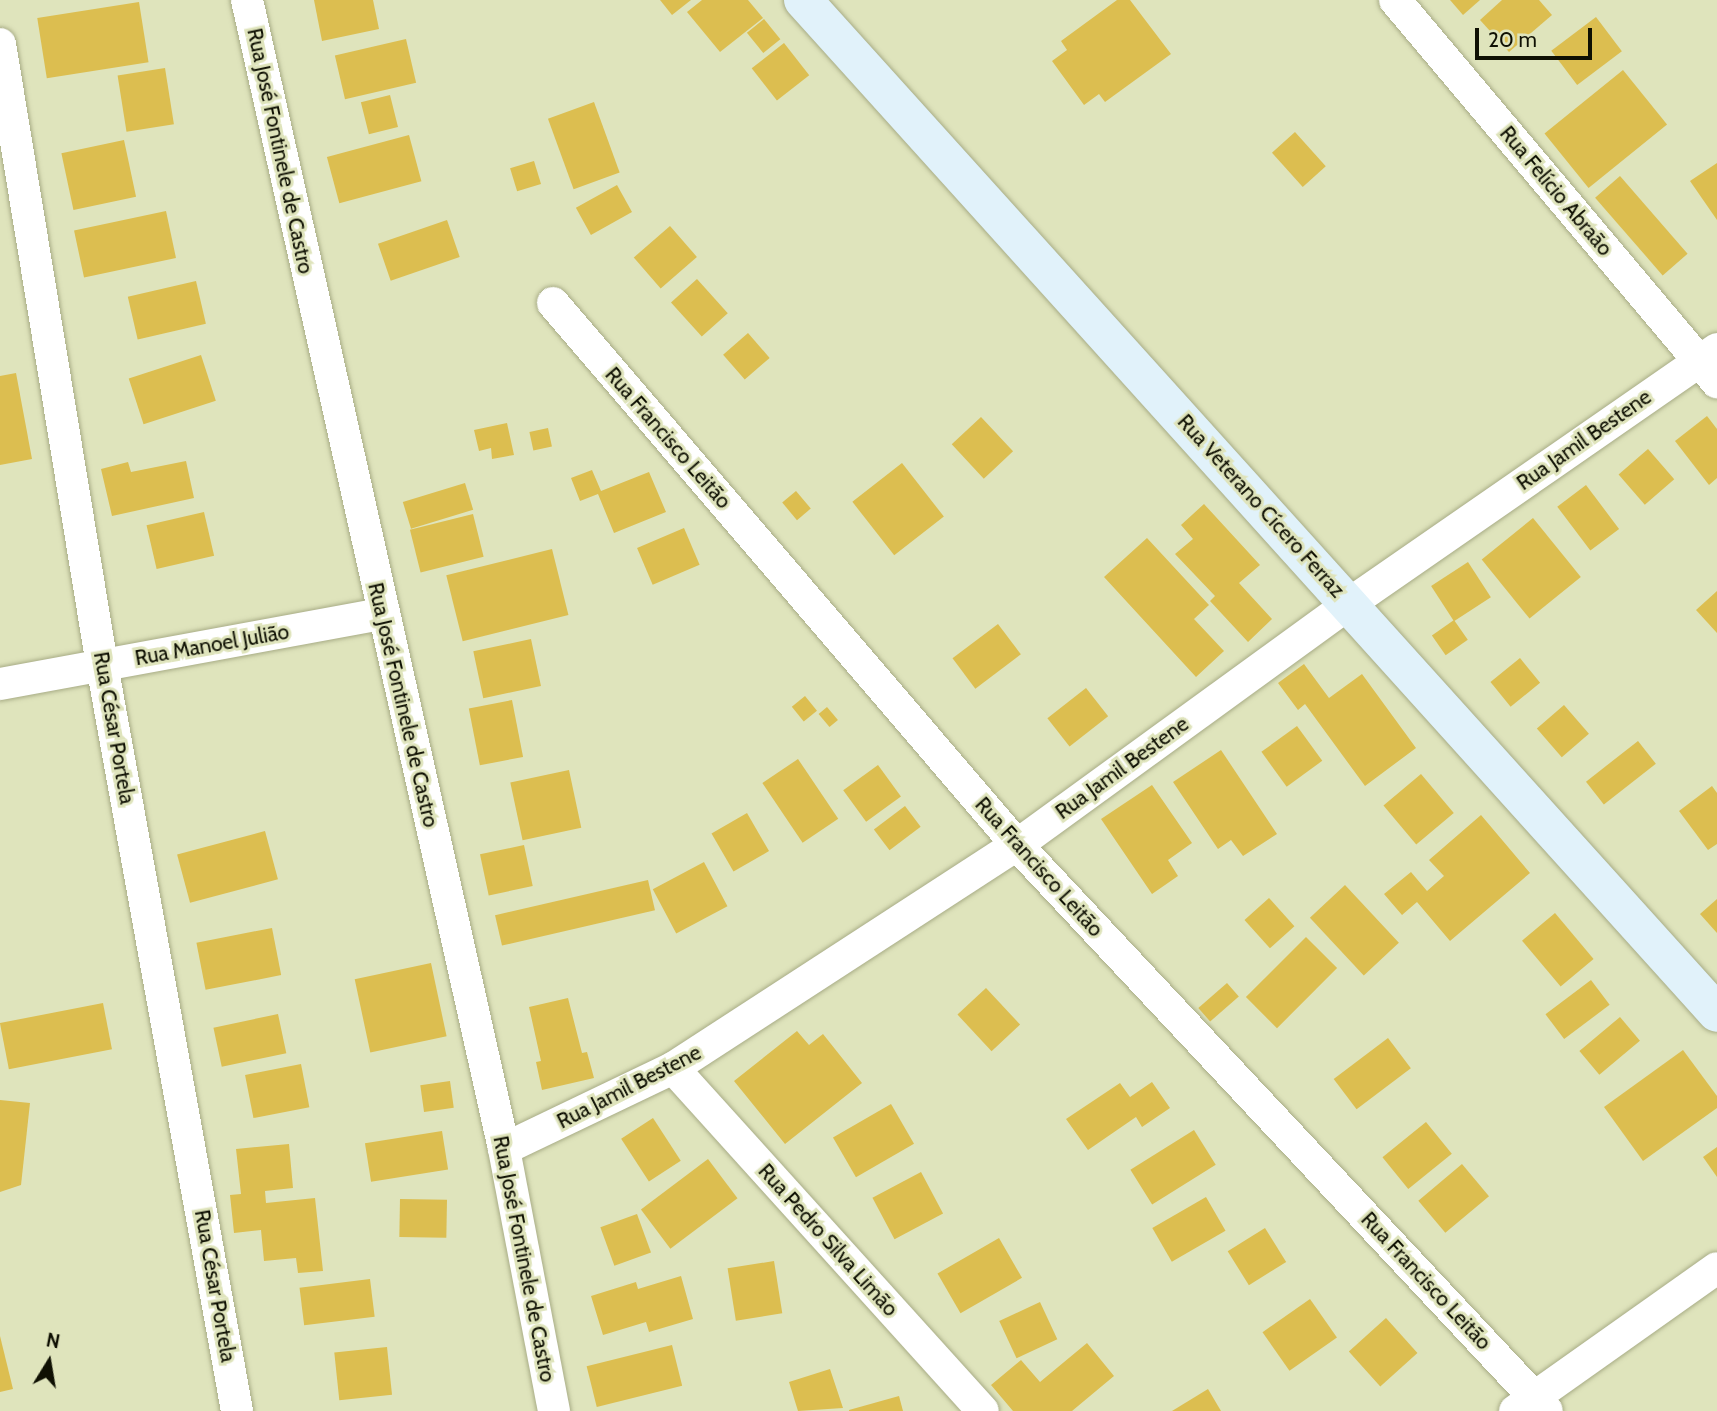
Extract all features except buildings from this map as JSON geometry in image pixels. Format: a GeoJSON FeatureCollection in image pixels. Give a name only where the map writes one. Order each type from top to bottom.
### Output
{"type":"FeatureCollection","features":[{"type":"Feature","properties":{"kind":"street","name":"Rua José Fontinele de Castro"},"geometry":{"type":"LineString","coordinates":[[247,0],[382,614],[504,1149],[554,1411]]}},
{"type":"Feature","properties":{"kind":"street","name":"Rua Veterano Cícero Ferraz"},"geometry":{"type":"LineString","coordinates":[[803,0],[1717,1013]]}},
{"type":"Feature","properties":{"kind":"street","name":"Rua Felício Abraão"},"geometry":{"type":"LineString","coordinates":[[1395,0],[1711,364]]}},
{"type":"Feature","properties":{"kind":"street","name":"Rua César Portela"},"geometry":{"type":"LineString","coordinates":[[0,44],[102,665],[237,1411]]}},
{"type":"Feature","properties":{"kind":"street","name":"Rua Francisco Leitão"},"geometry":{"type":"LineString","coordinates":[[553,303],[1017,845],[1533,1406]]}},
{"type":"Feature","properties":{"kind":"street","name":"Rua Jamil Bestene"},"geometry":{"type":"LineString","coordinates":[[504,1149],[673,1068],[1017,845],[1349,604],[1711,364]]}},
{"type":"Feature","properties":{"kind":"street","name":"Rua Manoel Julião"},"geometry":{"type":"LineString","coordinates":[[0,684],[382,614]]}},
{"type":"Feature","properties":{"kind":"street","name":"Rua Pedro Silva Limão"},"geometry":{"type":"LineString","coordinates":[[673,1068],[983,1411]]}},
{"type":"Feature","properties":{"kind":"street"},"geometry":{"type":"LineString","coordinates":[[1533,1406],[1717,1268]]}}]}
